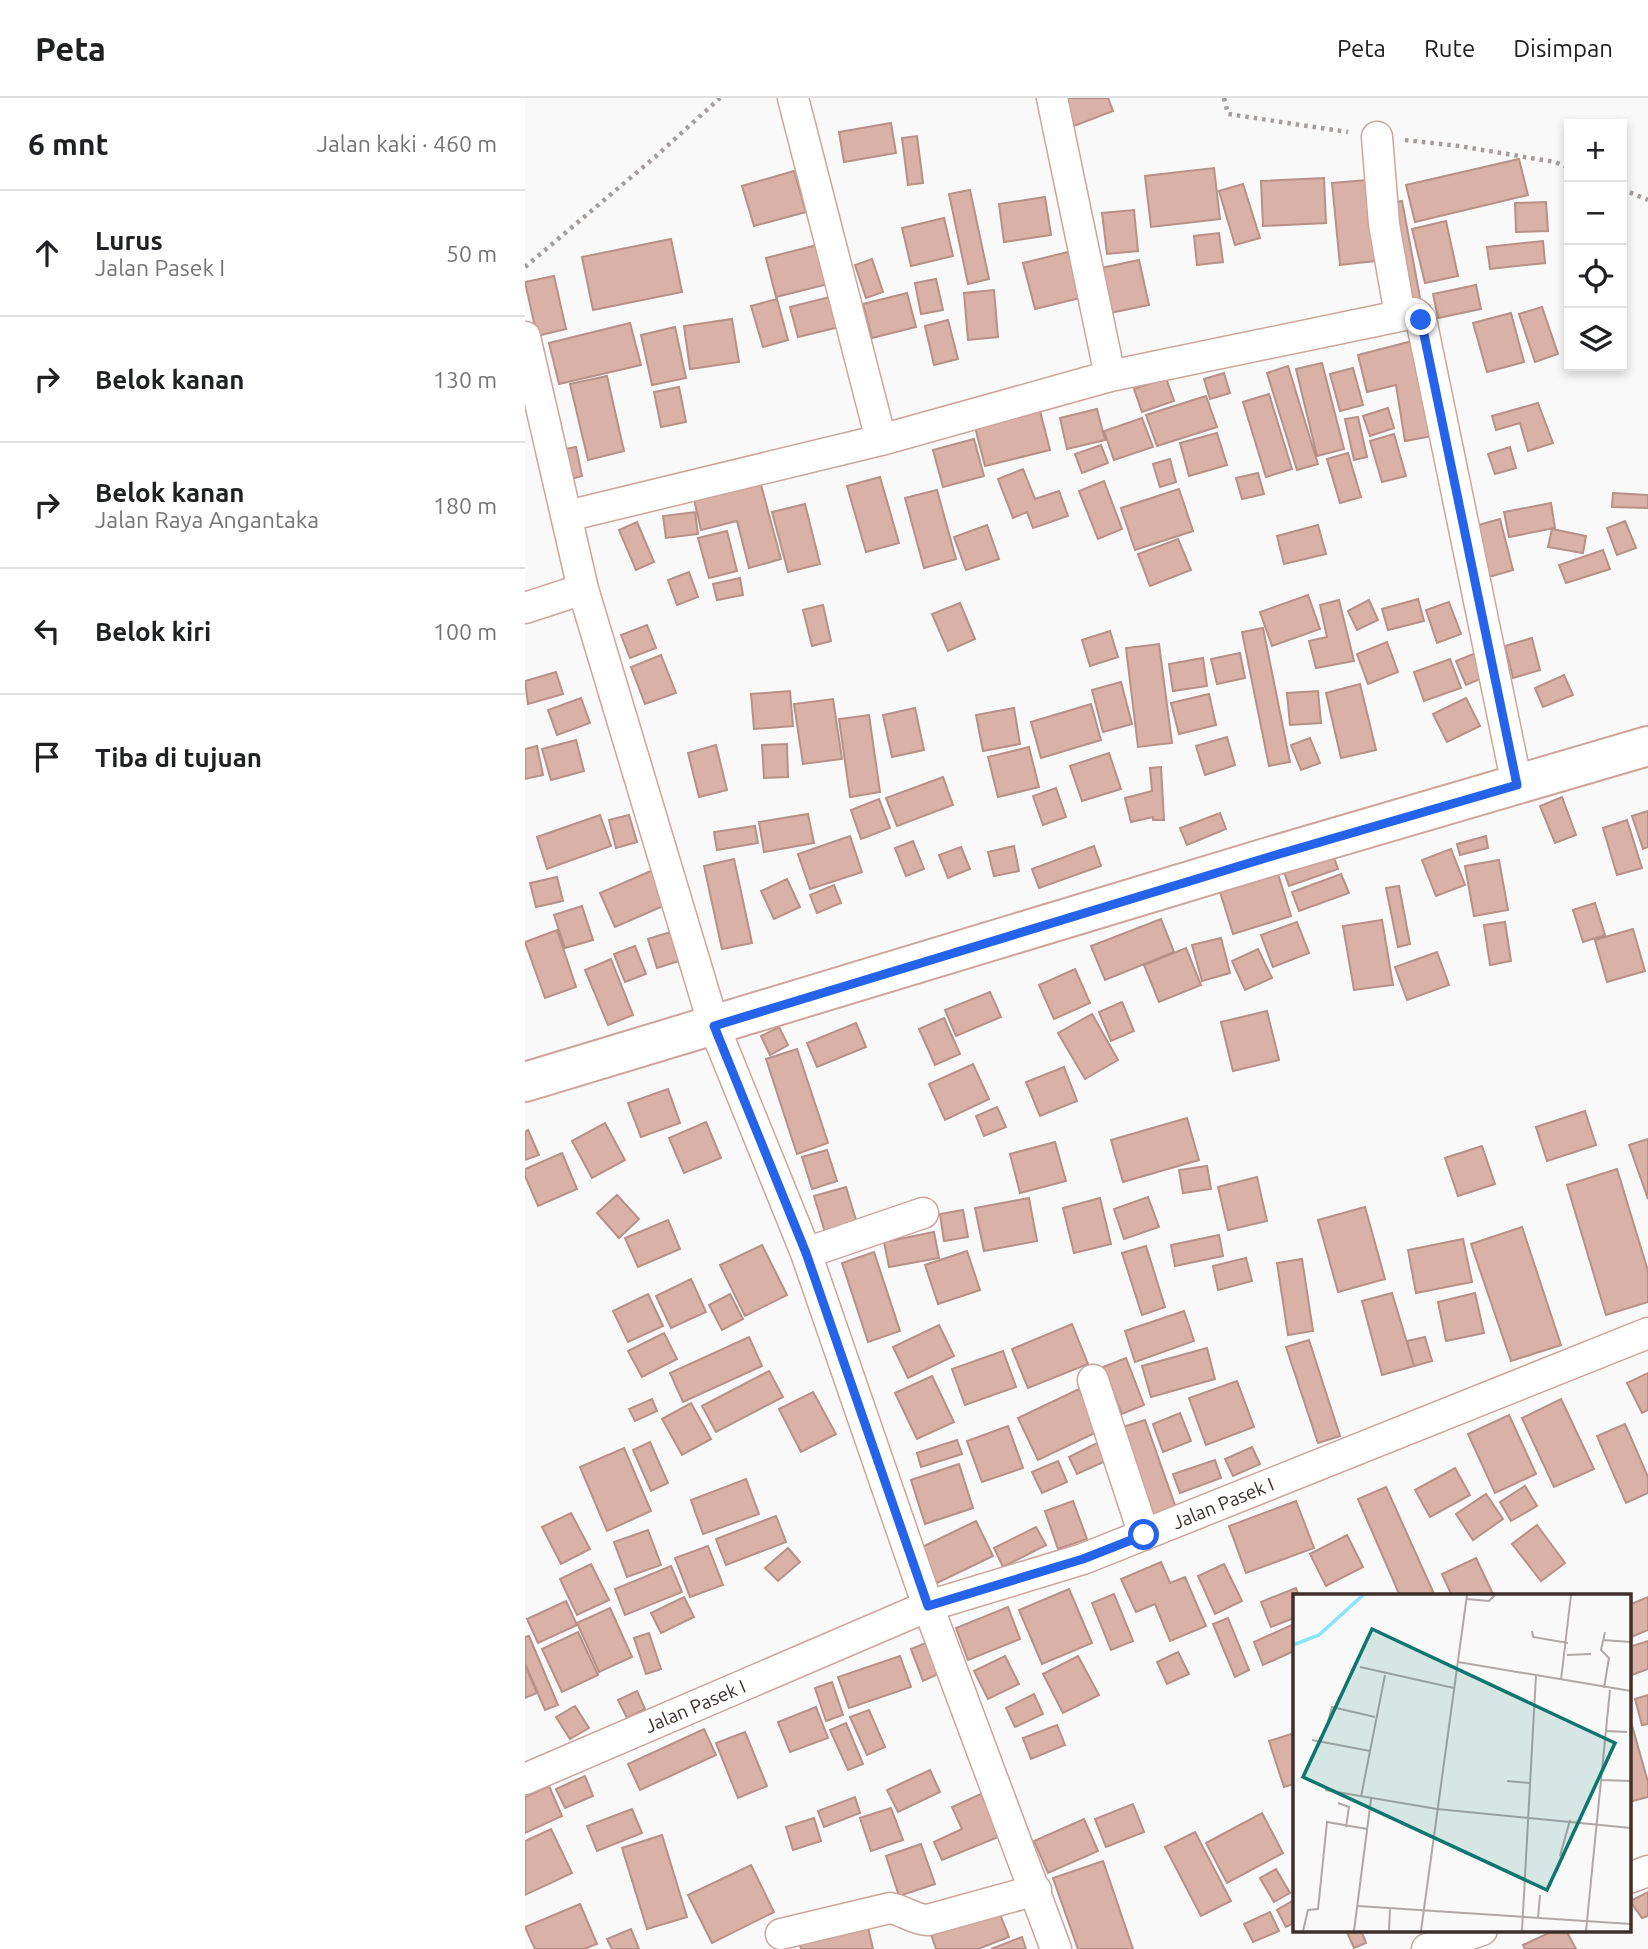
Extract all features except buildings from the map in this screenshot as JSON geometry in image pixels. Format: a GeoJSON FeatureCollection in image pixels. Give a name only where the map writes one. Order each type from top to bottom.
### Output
{"type":"FeatureCollection","features":[{"type":"Feature","properties":{"kind":"main road"},"geometry":{"type":"LineString","coordinates":[[525,1082],[1269,857],[1648,747]]}},
{"type":"Feature","properties":{"kind":"street"},"geometry":{"type":"LineString","coordinates":[[793,98],[881,440]]}},
{"type":"Feature","properties":{"kind":"street"},"geometry":{"type":"LineString","coordinates":[[1052,98],[1110,376]]}},
{"type":"Feature","properties":{"kind":"street"},"geometry":{"type":"LineString","coordinates":[[1377,137],[1384,224],[1400,315]]}},
{"type":"Feature","properties":{"kind":"street"},"geometry":{"type":"LineString","coordinates":[[567,516],[881,440],[1110,376],[1413,313],[1422,324],[1517,785]]}},
{"type":"Feature","properties":{"kind":"street"},"geometry":{"type":"LineString","coordinates":[[525,337],[583,589],[714,1026],[806,1253],[928,1606],[1056,1949]]}},
{"type":"Feature","properties":{"kind":"street"},"geometry":{"type":"LineString","coordinates":[[525,608],[583,589]]}},
{"type":"Feature","properties":{"kind":"street"},"geometry":{"type":"LineString","coordinates":[[806,1253],[923,1213]]}},
{"type":"Feature","properties":{"kind":"street","name":"Jalan Pasek I"},"geometry":{"type":"LineString","coordinates":[[525,1779],[928,1606],[1083,1559],[1648,1333]]}},
{"type":"Feature","properties":{"kind":"street"},"geometry":{"type":"LineString","coordinates":[[1093,1380],[1144,1535]]}},
{"type":"Feature","properties":{"kind":"street"},"geometry":{"type":"LineString","coordinates":[[1631,1877],[1648,1871]]}},
{"type":"Feature","properties":{"kind":"street"},"geometry":{"type":"LineString","coordinates":[[781,1934],[890,1908],[928,1920],[1035,1890]]}},
{"type":"Feature","properties":{"kind":"street"},"geometry":{"type":"LineString","coordinates":[[1427,1949],[1476,1932]]}},
{"type":"Feature","properties":{"kind":"path"},"geometry":{"type":"LineString","coordinates":[[525,267],[720,98]]}},
{"type":"Feature","properties":{"kind":"path"},"geometry":{"type":"LineString","coordinates":[[1224,98],[1228,114],[1377,137],[1459,146],[1564,165]]}},
{"type":"Feature","properties":{"kind":"path"},"geometry":{"type":"LineString","coordinates":[[1627,191],[1648,200]]}},
{"type":"Feature","properties":{"kind":"route"},"geometry":{"type":"LineString","coordinates":[[1144,1535],[1083,1559],[928,1606],[806,1253],[714,1026],[1269,857],[1517,785],[1421,320]]}}]}
